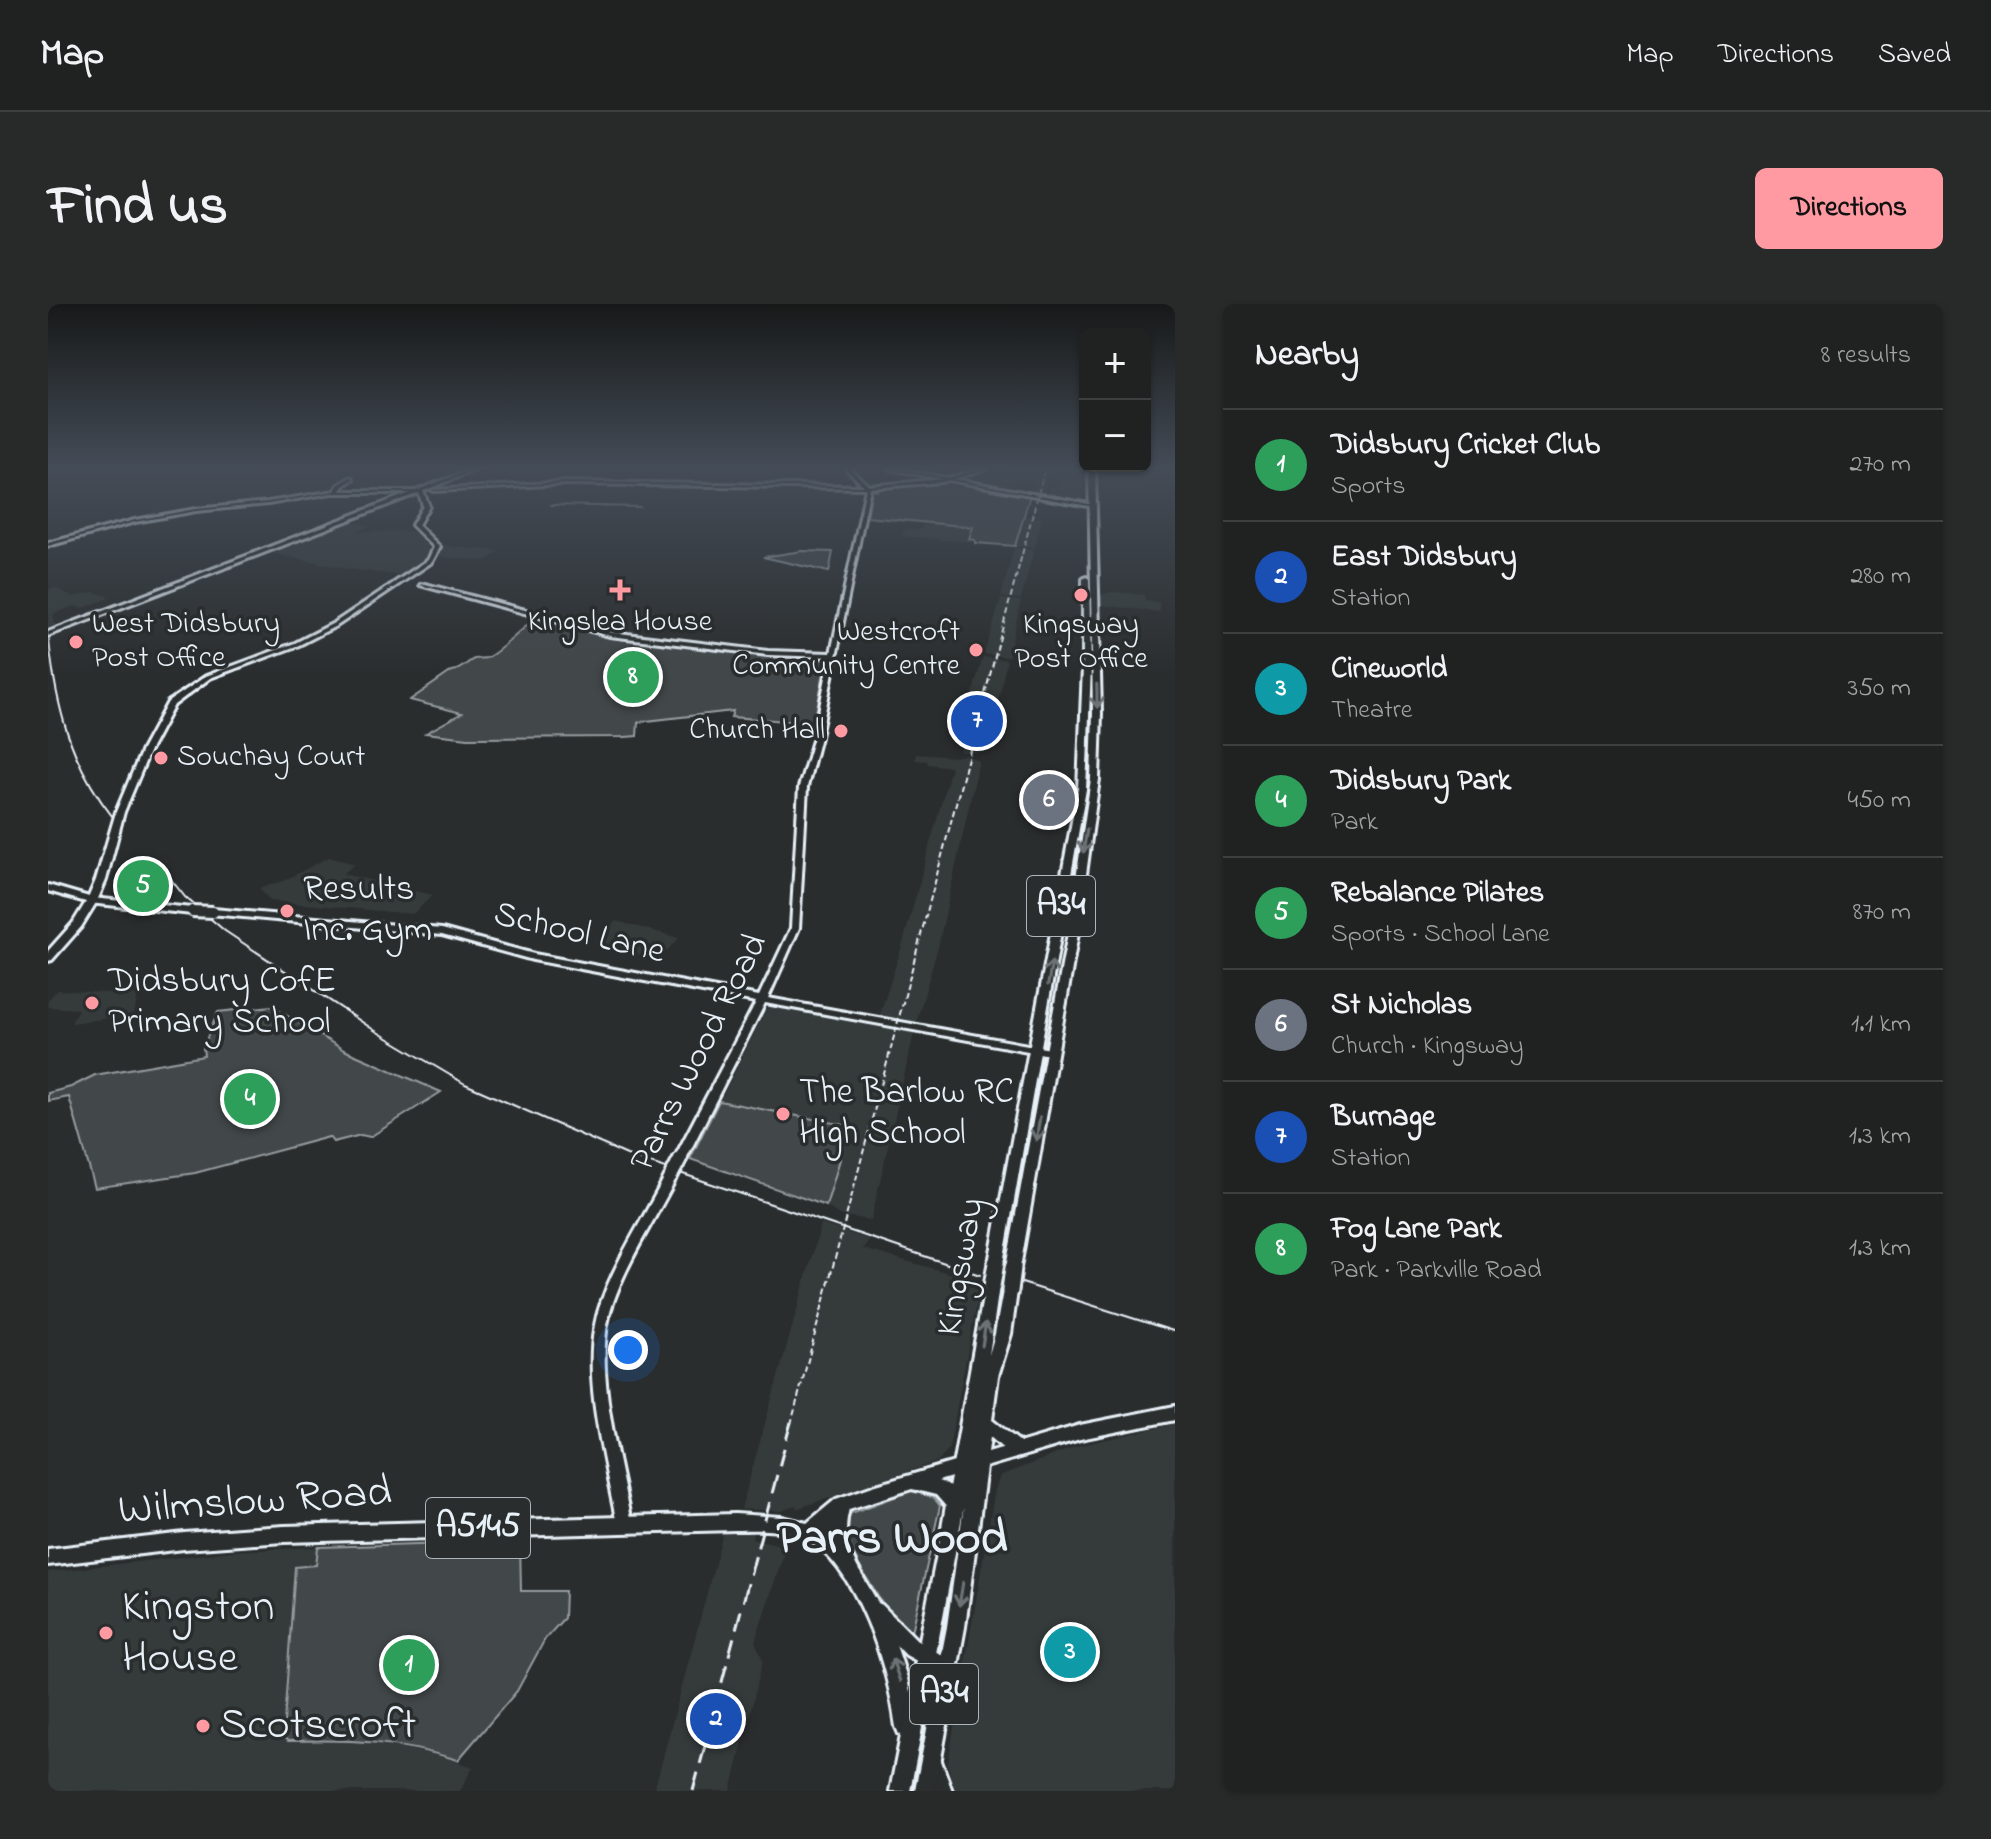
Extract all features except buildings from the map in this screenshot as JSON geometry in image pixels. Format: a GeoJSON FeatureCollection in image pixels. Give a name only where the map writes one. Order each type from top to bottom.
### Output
{"type":"FeatureCollection","features":[{"type":"Feature","properties":{"kind":"main road"},"geometry":{"type":"LineString","coordinates":[[48,634],[300,537]]}},
{"type":"Feature","properties":{"kind":"main road"},"geometry":{"type":"LineString","coordinates":[[48,958],[77,925],[98,889],[120,812],[169,707],[208,677],[297,644],[336,624],[430,561],[437,547],[425,537]]}},
{"type":"Feature","properties":{"kind":"main road","name":"Kingsway"},"geometry":{"type":"LineString","coordinates":[[900,1791],[956,1506],[983,1422],[1010,1291],[1073,933],[1091,744],[1095,739],[1097,713],[1090,537]]}},
{"type":"Feature","properties":{"kind":"main road","name":"Kingsway"},"geometry":{"type":"LineString","coordinates":[[1090,764],[1091,590]]}},
{"type":"Feature","properties":{"kind":"main road","name":"Kingsway"},"geometry":{"type":"LineString","coordinates":[[925,1791],[948,1669],[992,1286],[1035,1049],[1087,793]]}},
{"type":"Feature","properties":{"kind":"main road"},"geometry":{"type":"LineString","coordinates":[[48,888],[92,901]]}},
{"type":"Feature","properties":{"kind":"main road"},"geometry":{"type":"LineString","coordinates":[[72,895],[89,894],[98,889]]}},
{"type":"Feature","properties":{"kind":"main road"},"geometry":{"type":"LineString","coordinates":[[810,1532],[842,1504],[1080,1432],[1175,1413]]}},
{"type":"Feature","properties":{"kind":"main road"},"geometry":{"type":"LineString","coordinates":[[983,1422],[1018,1450]]}},
{"type":"Feature","properties":{"kind":"main road"},"geometry":{"type":"LineString","coordinates":[[910,1482],[927,1483],[941,1489],[956,1506]]}},
{"type":"Feature","properties":{"kind":"main road","name":"Wilmslow Road"},"geometry":{"type":"LineString","coordinates":[[842,1504],[836,1524],[842,1558],[867,1602],[896,1668],[910,1741]]}},
{"type":"Feature","properties":{"kind":"main road","name":"Wilmslow Road"},"geometry":{"type":"LineString","coordinates":[[48,1557],[269,1535],[735,1522],[792,1527],[810,1532],[842,1558]]}},
{"type":"Feature","properties":{"kind":"main road","name":"Wilmslow Road"},"geometry":{"type":"LineString","coordinates":[[867,1602],[902,1639],[927,1659],[948,1669]]}},
{"type":"Feature","properties":{"kind":"main road"},"geometry":{"type":"LineString","coordinates":[[931,1761],[942,1791]]}},
{"type":"Feature","properties":{"kind":"street"},"geometry":{"type":"LineString","coordinates":[[48,545],[78,537]]}},
{"type":"Feature","properties":{"kind":"street","name":"Parrs Wood Road"},"geometry":{"type":"LineString","coordinates":[[624,1524],[599,1370],[600,1328],[609,1299],[763,1000],[795,928],[803,787],[858,537]]}},
{"type":"Feature","properties":{"kind":"street"},"geometry":{"type":"LineString","coordinates":[[423,585],[610,634],[768,653],[834,655]]}},
{"type":"Feature","properties":{"kind":"street","name":"School Lane"},"geometry":{"type":"LineString","coordinates":[[92,901],[442,932],[533,957],[1050,1052]]}},
{"type":"Feature","properties":{"kind":"shaded area"},"geometry":{"type":"Polygon","coordinates":[[[303,537],[420,537],[431,553],[424,562],[403,576],[265,552],[303,537]]]}},
{"type":"Feature","properties":{"kind":"shaded area"},"geometry":{"type":"Polygon","coordinates":[[[917,537],[1037,537],[1035,548],[917,537]]]}},
{"type":"Feature","properties":{"kind":"shaded area"},"geometry":{"type":"Polygon","coordinates":[[[1018,537],[1015,546],[975,543],[975,540],[969,539],[1018,537]]]}},
{"type":"Feature","properties":{"kind":"shaded area"},"geometry":{"type":"Polygon","coordinates":[[[442,545],[499,551],[486,561],[440,557],[442,545]]]}},
{"type":"Feature","properties":{"kind":"shaded area"},"geometry":{"type":"Polygon","coordinates":[[[1014,548],[1034,550],[1021,599],[1001,597],[1014,548]]]}},
{"type":"Feature","properties":{"kind":"shaded area"},"geometry":{"type":"Polygon","coordinates":[[[802,551],[833,552],[829,572],[763,557],[802,551]]]}},
{"type":"Feature","properties":{"kind":"shaded area"},"geometry":{"type":"Polygon","coordinates":[[[55,588],[74,597],[93,592],[111,597],[83,608],[74,606],[53,614],[56,627],[48,628],[48,590],[55,588]]]}},
{"type":"Feature","properties":{"kind":"shaded area"},"geometry":{"type":"Polygon","coordinates":[[[1112,592],[1144,595],[1145,601],[1159,602],[1160,612],[1100,605],[1100,595],[1112,592]]]}},
{"type":"Feature","properties":{"kind":"shaded area"},"geometry":{"type":"Polygon","coordinates":[[[1001,599],[1021,601],[1008,657],[984,654],[1001,599]]]}},
{"type":"Feature","properties":{"kind":"shaded area"},"geometry":{"type":"Polygon","coordinates":[[[536,617],[626,638],[768,654],[827,657],[814,723],[731,717],[733,711],[638,722],[637,736],[625,737],[468,738],[426,733],[462,713],[410,700],[452,671],[474,659],[491,655],[536,617]]]}},
{"type":"Feature","properties":{"kind":"shaded area"},"geometry":{"type":"Polygon","coordinates":[[[983,657],[1007,660],[998,701],[971,698],[983,657]]]}},
{"type":"Feature","properties":{"kind":"shaded area"},"geometry":{"type":"Polygon","coordinates":[[[970,702],[997,705],[985,752],[960,752],[970,702]]]}},
{"type":"Feature","properties":{"kind":"shaded area"},"geometry":{"type":"Polygon","coordinates":[[[916,754],[965,755],[979,761],[938,947],[916,1023],[879,1017],[903,943],[951,767],[915,760],[916,754]]]}},
{"type":"Feature","properties":{"kind":"shaded area"},"geometry":{"type":"Polygon","coordinates":[[[329,857],[355,864],[343,874],[433,895],[413,914],[270,901],[259,888],[283,881],[329,857]]]}},
{"type":"Feature","properties":{"kind":"shaded area"},"geometry":{"type":"Polygon","coordinates":[[[616,921],[679,938],[658,960],[594,942],[616,921]]]}},
{"type":"Feature","properties":{"kind":"shaded area","name":"Didsbury CofE Primary School"},"geometry":{"type":"Polygon","coordinates":[[[57,990],[138,995],[134,1015],[71,1023],[78,1009],[48,1007],[48,1000],[57,990]]]}},
{"type":"Feature","properties":{"kind":"shaded area"},"geometry":{"type":"Polygon","coordinates":[[[271,1006],[344,1050],[441,1092],[370,1137],[361,1135],[333,1142],[329,1137],[195,1173],[95,1188],[69,1097],[48,1101],[48,1093],[71,1087],[95,1075],[204,1056],[203,1047],[218,1012],[271,1006]]]}},
{"type":"Feature","properties":{"kind":"shaded area","name":"The Barlow RC High School"},"geometry":{"type":"Polygon","coordinates":[[[767,1008],[914,1033],[871,1220],[839,1215],[826,1206],[691,1159],[767,1008]]]}},
{"type":"Feature","properties":{"kind":"shaded area"},"geometry":{"type":"Polygon","coordinates":[[[719,1101],[850,1126],[826,1206],[690,1159],[719,1101]]]}},
{"type":"Feature","properties":{"kind":"shaded area"},"geometry":{"type":"Polygon","coordinates":[[[821,1224],[870,1240],[863,1249],[981,1282],[949,1448],[939,1461],[796,1509],[797,1505],[782,1511],[741,1509],[821,1224]]]}},
{"type":"Feature","properties":{"kind":"shaded area"},"geometry":{"type":"Polygon","coordinates":[[[1175,1424],[1175,1791],[954,1791],[948,1763],[995,1490],[1000,1476],[1077,1446],[1175,1424]]]}},
{"type":"Feature","properties":{"kind":"shaded area"},"geometry":{"type":"Polygon","coordinates":[[[913,1490],[934,1498],[940,1506],[912,1632],[885,1608],[841,1536],[846,1515],[913,1490]]]}},
{"type":"Feature","properties":{"kind":"shaded area"},"geometry":{"type":"Polygon","coordinates":[[[754,1530],[752,1538],[786,1547],[755,1641],[763,1660],[731,1791],[654,1791],[723,1533],[754,1530]]]}},
{"type":"Feature","properties":{"kind":"shaded area"},"geometry":{"type":"Polygon","coordinates":[[[520,1541],[521,1591],[565,1591],[564,1618],[545,1639],[517,1691],[458,1760],[394,1745],[333,1740],[288,1741],[283,1737],[295,1567],[316,1565],[318,1547],[520,1541]]]}},
{"type":"Feature","properties":{"kind":"shaded area"},"geometry":{"type":"Polygon","coordinates":[[[318,1547],[316,1565],[295,1568],[283,1737],[383,1741],[413,1746],[473,1767],[460,1791],[48,1791],[48,1572],[233,1551],[318,1547]]]}},
{"type":"Feature","properties":{"kind":"tram line"},"geometry":{"type":"LineString","coordinates":[[49,640],[67,733],[85,775],[112,816]]}},
{"type":"Feature","properties":{"kind":"tram line"},"geometry":{"type":"LineString","coordinates":[[157,862],[185,897],[225,931],[374,1030],[465,1084],[627,1155],[980,1275]]}},
{"type":"Feature","properties":{"kind":"tram line"},"geometry":{"type":"LineString","coordinates":[[1022,1283],[1173,1331]]}},
{"type":"Feature","properties":{"kind":"railway"},"geometry":{"type":"LineString","coordinates":[[791,1424],[1027,537]]}},
{"type":"Feature","properties":{"kind":"railway"},"geometry":{"type":"LineString","coordinates":[[693,1791],[791,1422]]}},
{"type":"Feature","properties":{"kind":"place","name":"Kingslea House"},"geometry":{"type":"Point","coordinates":[620,590]}},
{"type":"Feature","properties":{"kind":"place","name":"Kingsway Post Office"},"geometry":{"type":"Point","coordinates":[1081,595]}},
{"type":"Feature","properties":{"kind":"place","name":"West Didsbury Post Office"},"geometry":{"type":"Point","coordinates":[76,642]}},
{"type":"Feature","properties":{"kind":"place","name":"Westcroft Community Centre"},"geometry":{"type":"Point","coordinates":[976,650]}},
{"type":"Feature","properties":{"kind":"place","name":"Fog Lane Park"},"geometry":{"type":"Point","coordinates":[633,677]}},
{"type":"Feature","properties":{"kind":"place","name":"Burnage"},"geometry":{"type":"Point","coordinates":[977,721]}},
{"type":"Feature","properties":{"kind":"place","name":"Church Hall"},"geometry":{"type":"Point","coordinates":[841,731]}},
{"type":"Feature","properties":{"kind":"place","name":"Souchay Court"},"geometry":{"type":"Point","coordinates":[161,758]}},
{"type":"Feature","properties":{"kind":"place","name":"St Nicholas"},"geometry":{"type":"Point","coordinates":[1049,800]}},
{"type":"Feature","properties":{"kind":"place","name":"Rebalance Pilates"},"geometry":{"type":"Point","coordinates":[143,886]}},
{"type":"Feature","properties":{"kind":"place","name":"Results Inc. Gym"},"geometry":{"type":"Point","coordinates":[287,911]}},
{"type":"Feature","properties":{"kind":"place","name":"Didsbury CofE Primary School"},"geometry":{"type":"Point","coordinates":[92,1003]}},
{"type":"Feature","properties":{"kind":"place","name":"Didsbury Park"},"geometry":{"type":"Point","coordinates":[250,1099]}},
{"type":"Feature","properties":{"kind":"place","name":"The Barlow RC High School"},"geometry":{"type":"Point","coordinates":[783,1114]}},
{"type":"Feature","properties":{"kind":"place","name":"Kingston House"},"geometry":{"type":"Point","coordinates":[106,1633]}},
{"type":"Feature","properties":{"kind":"place","name":"Cineworld"},"geometry":{"type":"Point","coordinates":[1070,1652]}},
{"type":"Feature","properties":{"kind":"place","name":"Didsbury Cricket Club"},"geometry":{"type":"Point","coordinates":[409,1665]}},
{"type":"Feature","properties":{"kind":"place","name":"East Didsbury"},"geometry":{"type":"Point","coordinates":[716,1719]}},
{"type":"Feature","properties":{"kind":"place","name":"Scotscroft"},"geometry":{"type":"Point","coordinates":[203,1726]}},
{"type":"Feature","properties":{"kind":"district","name":"Parrs Wood"},"geometry":{"type":"Point","coordinates":[892,1540]}}]}
